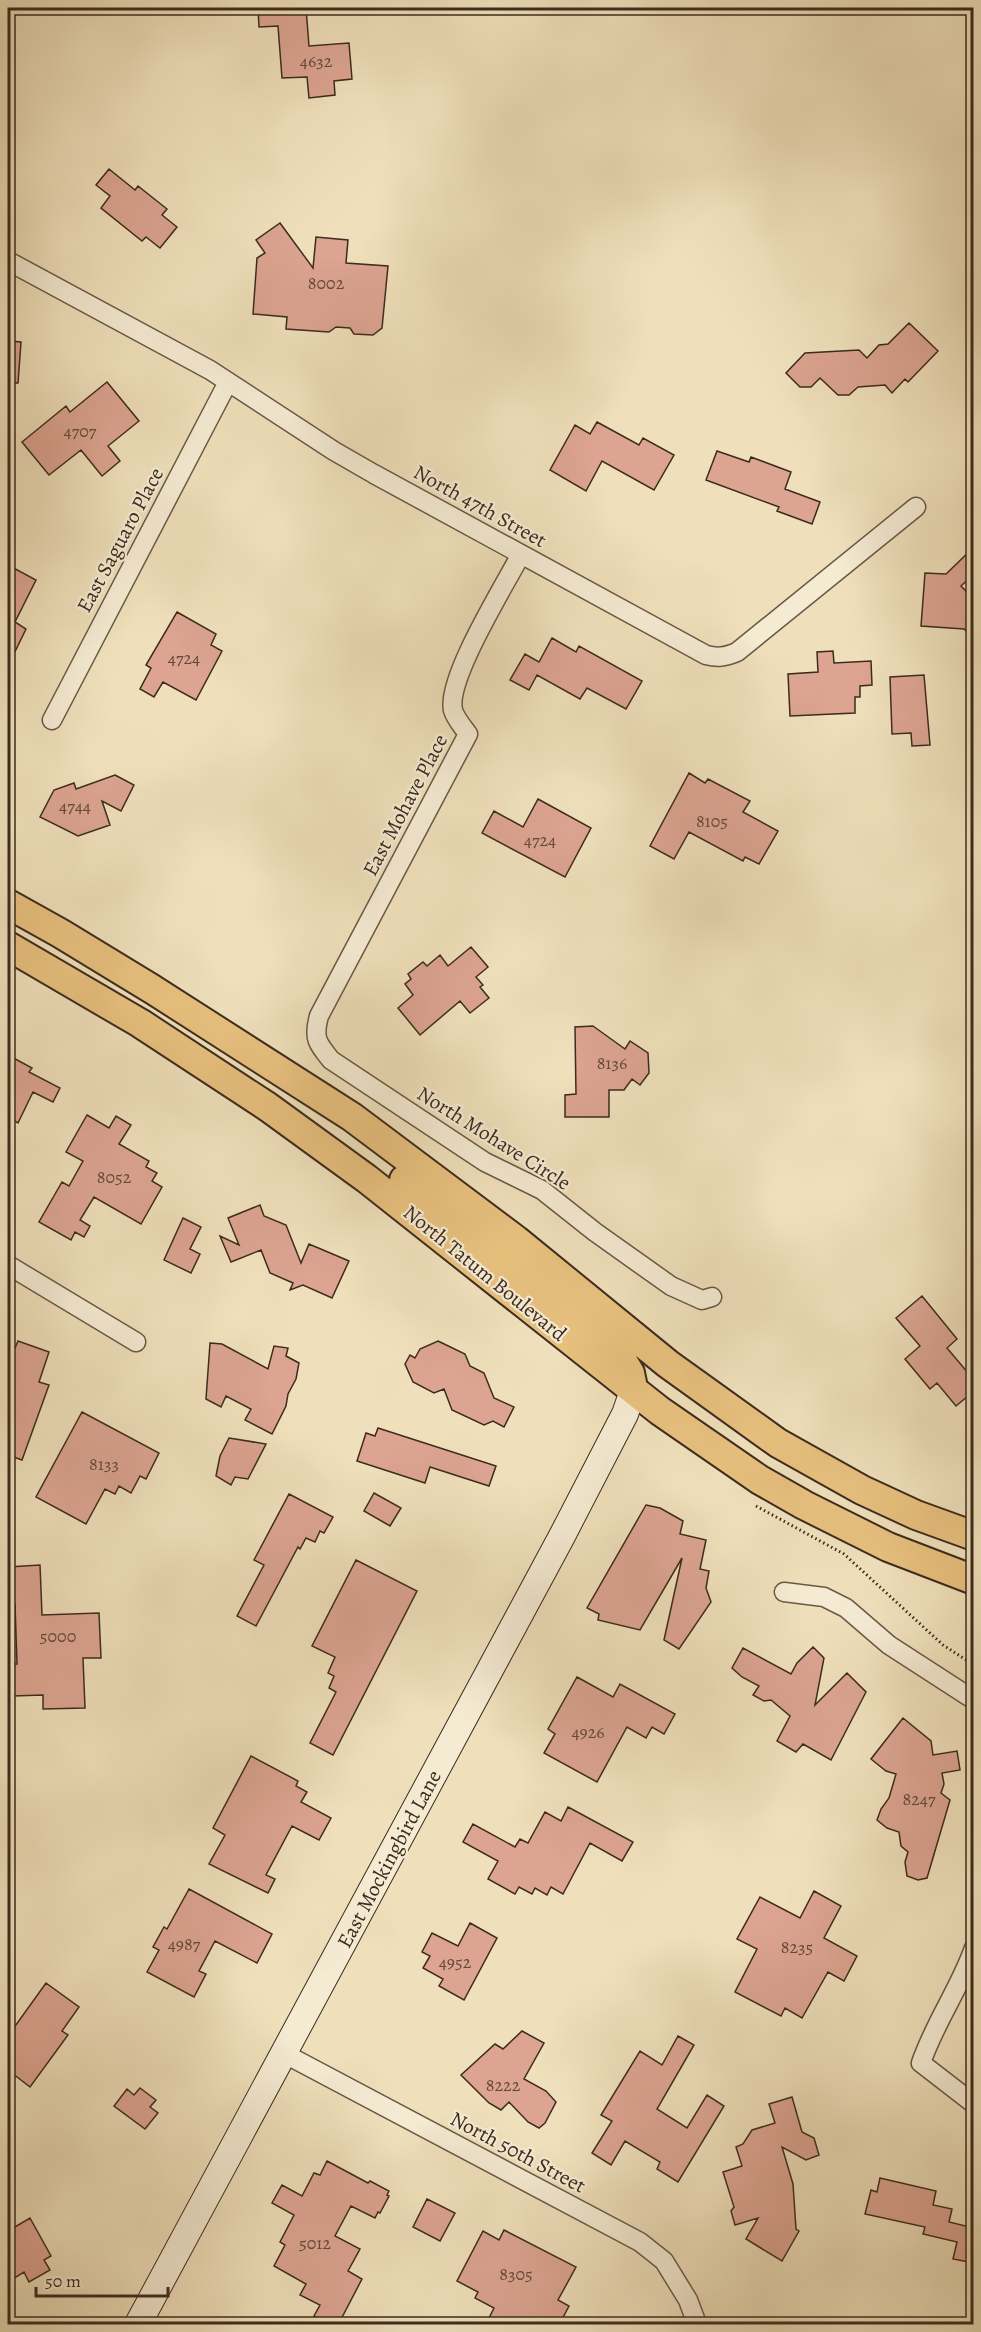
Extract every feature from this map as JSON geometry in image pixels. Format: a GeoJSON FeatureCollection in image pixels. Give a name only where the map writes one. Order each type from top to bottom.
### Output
{"type":"FeatureCollection","features":[{"type":"Feature","properties":{"kind":"main road","name":"North Tatum Boulevard"},"geometry":{"type":"LineString","coordinates":[[8,904],[143,983],[352,1118],[516,1240],[668,1364],[778,1443],[862,1490],[916,1515],[974,1536]]}},
{"type":"Feature","properties":{"kind":"main road","name":"North Tatum Boulevard"},"geometry":{"type":"LineString","coordinates":[[8,946],[141,1023],[268,1107],[375,1186],[633,1391],[760,1480],[888,1547],[974,1580]]}},
{"type":"Feature","properties":{"kind":"main road"},"geometry":{"type":"LineString","coordinates":[[352,1118],[384,1164],[573,1313],[611,1348],[622,1360],[630,1374],[633,1391]]}},
{"type":"Feature","properties":{"kind":"street","name":"North 47th Street"},"geometry":{"type":"LineString","coordinates":[[8,261],[228,382],[334,451],[706,655],[716,658],[736,652],[916,507]]}},
{"type":"Feature","properties":{"kind":"street","name":"East Saguaro Place"},"geometry":{"type":"LineString","coordinates":[[52,720],[228,382]]}},
{"type":"Feature","properties":{"kind":"street","name":"East Mohave Place"},"geometry":{"type":"LineString","coordinates":[[318,1044],[315,1029],[319,1016],[468,734],[453,711],[455,684],[466,657],[521,554]]}},
{"type":"Feature","properties":{"kind":"street","name":"North Mohave Circle"},"geometry":{"type":"LineString","coordinates":[[318,1044],[331,1060],[472,1155],[542,1190],[595,1232],[671,1286],[702,1300],[712,1297]]}},
{"type":"Feature","properties":{"kind":"street"},"geometry":{"type":"LineString","coordinates":[[8,1265],[136,1342]]}},
{"type":"Feature","properties":{"kind":"street","name":"East Mockingbird Lane"},"geometry":{"type":"LineString","coordinates":[[138,2325],[556,1546],[625,1414],[633,1391]]}},
{"type":"Feature","properties":{"kind":"street"},"geometry":{"type":"LineString","coordinates":[[784,1592],[824,1597],[846,1608],[889,1645],[974,1700]]}},
{"type":"Feature","properties":{"kind":"street"},"geometry":{"type":"LineString","coordinates":[[974,1948],[967,1968],[930,2036],[921,2063],[974,2104]]}},
{"type":"Feature","properties":{"kind":"street","name":"North 50th Street"},"geometry":{"type":"LineString","coordinates":[[285,2054],[640,2242],[664,2261],[688,2300],[697,2325]]}},
{"type":"Feature","properties":{"kind":"path"},"geometry":{"type":"LineString","coordinates":[[748,1501],[844,1554],[943,1645],[974,1665]]}},
{"type":"Feature","properties":{"kind":"building"},"geometry":{"type":"Polygon","coordinates":[[[258,8],[306,8],[309,46],[349,43],[352,79],[334,81],[335,95],[309,98],[307,77],[282,78],[278,26],[259,27],[258,8]]]}},
{"type":"Feature","properties":{"kind":"building"},"geometry":{"type":"Polygon","coordinates":[[[109,169],[135,190],[138,186],[167,209],[162,215],[177,227],[160,248],[146,237],[142,241],[101,208],[110,196],[96,185],[109,169]]]}},
{"type":"Feature","properties":{"kind":"building"},"geometry":{"type":"Polygon","coordinates":[[[280,223],[313,268],[316,237],[348,240],[346,263],[388,266],[382,328],[373,335],[354,334],[350,328],[336,327],[329,332],[286,329],[287,317],[253,314],[257,258],[265,253],[256,240],[280,223]]]}},
{"type":"Feature","properties":{"kind":"building"},"geometry":{"type":"Polygon","coordinates":[[[909,323],[938,351],[908,382],[905,379],[892,393],[885,385],[858,387],[849,395],[838,395],[820,378],[811,387],[800,387],[786,373],[805,353],[859,350],[867,358],[879,345],[888,344],[909,323]]]}},
{"type":"Feature","properties":{"kind":"building"},"geometry":{"type":"Polygon","coordinates":[[[8,341],[21,342],[18,383],[8,383],[8,341]]]}},
{"type":"Feature","properties":{"kind":"building"},"geometry":{"type":"Polygon","coordinates":[[[107,382],[139,421],[108,446],[120,461],[102,476],[81,450],[49,475],[22,442],[66,406],[70,412],[107,382]]]}},
{"type":"Feature","properties":{"kind":"building"},"geometry":{"type":"Polygon","coordinates":[[[597,422],[639,445],[643,438],[674,455],[654,490],[602,461],[586,491],[550,470],[575,425],[590,434],[597,422]]]}},
{"type":"Feature","properties":{"kind":"building"},"geometry":{"type":"Polygon","coordinates":[[[717,451],[749,462],[751,457],[791,472],[785,489],[820,502],[812,524],[777,511],[779,507],[706,480],[717,451]]]}},
{"type":"Feature","properties":{"kind":"building"},"geometry":{"type":"Polygon","coordinates":[[[974,547],[974,574],[961,586],[974,599],[974,639],[964,629],[921,626],[925,573],[946,574],[974,547]]]}},
{"type":"Feature","properties":{"kind":"building"},"geometry":{"type":"Polygon","coordinates":[[[8,565],[36,580],[15,622],[26,629],[8,666],[8,565]]]}},
{"type":"Feature","properties":{"kind":"building"},"geometry":{"type":"Polygon","coordinates":[[[177,612],[216,634],[211,645],[222,651],[196,700],[163,682],[154,697],[140,689],[151,668],[146,665],[177,612]]]}},
{"type":"Feature","properties":{"kind":"building"},"geometry":{"type":"Polygon","coordinates":[[[552,638],[576,652],[579,646],[642,681],[626,709],[587,688],[580,699],[537,675],[529,690],[510,680],[525,654],[539,662],[552,638]]]}},
{"type":"Feature","properties":{"kind":"building"},"geometry":{"type":"Polygon","coordinates":[[[833,651],[834,663],[871,661],[872,685],[860,686],[860,697],[855,697],[855,713],[790,716],[788,674],[818,672],[817,652],[833,651]]]}},
{"type":"Feature","properties":{"kind":"building"},"geometry":{"type":"Polygon","coordinates":[[[924,675],[930,745],[912,746],[911,733],[892,734],[890,677],[924,675]]]}},
{"type":"Feature","properties":{"kind":"building"},"geometry":{"type":"Polygon","coordinates":[[[689,773],[705,783],[708,779],[750,801],[743,812],[778,831],[759,864],[745,857],[743,861],[689,832],[674,859],[650,846],[689,773]]]}},
{"type":"Feature","properties":{"kind":"building"},"geometry":{"type":"Polygon","coordinates":[[[115,775],[134,785],[121,811],[102,801],[110,825],[78,836],[40,817],[54,790],[74,783],[76,789],[115,775]]]}},
{"type":"Feature","properties":{"kind":"building"},"geometry":{"type":"Polygon","coordinates":[[[538,799],[591,828],[565,877],[482,833],[494,811],[523,827],[538,799]]]}},
{"type":"Feature","properties":{"kind":"building"},"geometry":{"type":"Polygon","coordinates":[[[471,947],[488,967],[476,977],[483,985],[480,987],[489,998],[470,1013],[460,1001],[420,1035],[398,1008],[413,995],[405,984],[411,979],[408,974],[423,962],[427,966],[440,955],[448,966],[471,947]]]}},
{"type":"Feature","properties":{"kind":"building"},"geometry":{"type":"Polygon","coordinates":[[[593,1026],[625,1049],[630,1041],[648,1053],[649,1073],[640,1085],[632,1079],[624,1090],[609,1090],[609,1117],[565,1117],[565,1095],[576,1094],[575,1027],[593,1026]]]}},
{"type":"Feature","properties":{"kind":"building"},"geometry":{"type":"Polygon","coordinates":[[[8,1055],[32,1068],[29,1072],[60,1088],[53,1102],[33,1092],[18,1123],[8,1117],[8,1055]]]}},
{"type":"Feature","properties":{"kind":"building"},"geometry":{"type":"Polygon","coordinates":[[[87,1115],[109,1128],[116,1116],[131,1125],[119,1144],[149,1161],[146,1167],[157,1173],[152,1181],[162,1187],[141,1224],[94,1197],[80,1220],[90,1226],[84,1237],[75,1232],[71,1240],[39,1222],[62,1182],[69,1186],[83,1161],[66,1152],[87,1115]]]}},
{"type":"Feature","properties":{"kind":"building"},"geometry":{"type":"Polygon","coordinates":[[[260,1205],[264,1216],[286,1225],[301,1263],[309,1244],[349,1261],[332,1298],[303,1285],[290,1290],[293,1283],[270,1273],[261,1250],[231,1262],[220,1236],[239,1245],[228,1218],[260,1205]]]}},
{"type":"Feature","properties":{"kind":"building"},"geometry":{"type":"Polygon","coordinates":[[[183,1218],[201,1227],[190,1249],[200,1254],[191,1273],[164,1260],[183,1218]]]}},
{"type":"Feature","properties":{"kind":"building"},"geometry":{"type":"Polygon","coordinates":[[[922,1296],[957,1339],[947,1348],[974,1380],[974,1391],[956,1406],[937,1383],[930,1389],[905,1359],[920,1346],[896,1318],[922,1296]]]}},
{"type":"Feature","properties":{"kind":"building"},"geometry":{"type":"Polygon","coordinates":[[[18,1341],[49,1352],[39,1382],[49,1385],[22,1460],[8,1455],[8,1345],[15,1348],[18,1341]]]}},
{"type":"Feature","properties":{"kind":"building"},"geometry":{"type":"Polygon","coordinates":[[[438,1341],[465,1354],[470,1366],[484,1373],[494,1398],[514,1407],[504,1427],[493,1421],[484,1425],[452,1410],[444,1389],[434,1393],[413,1382],[405,1364],[410,1355],[415,1358],[420,1349],[438,1341]]]}},
{"type":"Feature","properties":{"kind":"building"},"geometry":{"type":"Polygon","coordinates":[[[210,1343],[222,1344],[268,1369],[274,1346],[288,1348],[286,1356],[299,1363],[286,1406],[272,1434],[245,1420],[251,1409],[226,1396],[221,1407],[206,1399],[210,1343]]]}},
{"type":"Feature","properties":{"kind":"building"},"geometry":{"type":"Polygon","coordinates":[[[82,1412],[159,1453],[146,1479],[140,1476],[131,1493],[119,1486],[115,1494],[105,1489],[86,1524],[36,1497],[82,1412]]]}},
{"type":"Feature","properties":{"kind":"building"},"geometry":{"type":"Polygon","coordinates":[[[378,1428],[496,1466],[489,1486],[430,1467],[425,1483],[357,1461],[366,1433],[375,1436],[378,1428]]]}},
{"type":"Feature","properties":{"kind":"building"},"geometry":{"type":"Polygon","coordinates":[[[229,1438],[266,1444],[248,1479],[235,1477],[231,1485],[216,1476],[220,1456],[229,1438]]]}},
{"type":"Feature","properties":{"kind":"building"},"geometry":{"type":"Polygon","coordinates":[[[374,1493],[401,1508],[390,1526],[364,1511],[374,1493]]]}},
{"type":"Feature","properties":{"kind":"building"},"geometry":{"type":"Polygon","coordinates":[[[289,1494],[333,1517],[324,1533],[320,1531],[315,1542],[306,1538],[300,1549],[298,1547],[256,1626],[237,1616],[264,1565],[254,1560],[289,1494]]]}},
{"type":"Feature","properties":{"kind":"building"},"geometry":{"type":"Polygon","coordinates":[[[646,1505],[660,1508],[683,1521],[680,1534],[706,1540],[700,1569],[709,1571],[706,1588],[711,1602],[679,1649],[664,1640],[682,1558],[640,1630],[598,1620],[599,1614],[587,1608],[646,1505]]]}},
{"type":"Feature","properties":{"kind":"building"},"geometry":{"type":"Polygon","coordinates":[[[356,1560],[417,1591],[333,1755],[310,1743],[336,1692],[329,1688],[334,1676],[328,1673],[335,1657],[312,1646],[356,1560]]]}},
{"type":"Feature","properties":{"kind":"building"},"geometry":{"type":"Polygon","coordinates":[[[40,1565],[42,1615],[99,1613],[101,1658],[83,1658],[85,1708],[43,1709],[43,1695],[13,1696],[11,1664],[17,1664],[15,1604],[8,1604],[8,1567],[40,1565]]]}},
{"type":"Feature","properties":{"kind":"building"},"geometry":{"type":"Polygon","coordinates":[[[813,1647],[824,1658],[815,1705],[847,1673],[866,1692],[831,1760],[803,1744],[796,1752],[777,1741],[790,1716],[771,1700],[764,1701],[753,1695],[759,1686],[742,1677],[732,1668],[743,1648],[791,1674],[797,1663],[813,1647]]]}},
{"type":"Feature","properties":{"kind":"building"},"geometry":{"type":"Polygon","coordinates":[[[577,1677],[613,1697],[620,1684],[675,1714],[664,1734],[652,1727],[646,1738],[627,1727],[597,1782],[544,1753],[555,1734],[548,1729],[577,1677]]]}},
{"type":"Feature","properties":{"kind":"building"},"geometry":{"type":"Polygon","coordinates":[[[903,1718],[931,1741],[933,1755],[957,1751],[960,1770],[942,1773],[944,1784],[941,1793],[950,1800],[927,1878],[918,1880],[907,1876],[905,1862],[908,1852],[901,1846],[899,1832],[887,1828],[877,1820],[889,1798],[896,1774],[886,1771],[871,1759],[903,1718]]]}},
{"type":"Feature","properties":{"kind":"building"},"geometry":{"type":"Polygon","coordinates":[[[251,1756],[298,1781],[296,1786],[307,1792],[301,1802],[331,1818],[319,1840],[292,1826],[266,1875],[275,1879],[268,1893],[209,1864],[225,1835],[213,1828],[251,1756]]]}},
{"type":"Feature","properties":{"kind":"building"},"geometry":{"type":"Polygon","coordinates":[[[568,1807],[633,1842],[622,1861],[590,1843],[563,1894],[551,1887],[547,1895],[535,1888],[532,1894],[519,1887],[515,1894],[488,1879],[498,1861],[463,1842],[473,1824],[515,1847],[520,1839],[528,1843],[545,1812],[561,1821],[568,1807]]]}},
{"type":"Feature","properties":{"kind":"building"},"geometry":{"type":"Polygon","coordinates":[[[189,1889],[272,1934],[257,1963],[215,1941],[199,1971],[206,1974],[194,1997],[147,1972],[159,1950],[153,1947],[164,1927],[167,1929],[189,1889]]]}},
{"type":"Feature","properties":{"kind":"building"},"geometry":{"type":"Polygon","coordinates":[[[814,1891],[841,1906],[824,1938],[857,1956],[844,1981],[828,1972],[802,2018],[785,2008],[781,2016],[735,1992],[757,1949],[737,1939],[760,1897],[800,1918],[814,1891]]]}},
{"type":"Feature","properties":{"kind":"building"},"geometry":{"type":"Polygon","coordinates":[[[470,1923],[497,1938],[464,2000],[439,1986],[443,1979],[423,1968],[430,1956],[422,1952],[432,1933],[458,1946],[470,1923]]]}},
{"type":"Feature","properties":{"kind":"building"},"geometry":{"type":"Polygon","coordinates":[[[46,1983],[79,2007],[62,2031],[68,2035],[30,2087],[8,2070],[8,2036],[46,1983]]]}},
{"type":"Feature","properties":{"kind":"building"},"geometry":{"type":"Polygon","coordinates":[[[522,2031],[544,2043],[524,2079],[546,2091],[556,2102],[545,2123],[539,2128],[528,2122],[509,2102],[501,2110],[489,2103],[461,2075],[495,2044],[503,2049],[522,2031]]]}},
{"type":"Feature","properties":{"kind":"building"},"geometry":{"type":"Polygon","coordinates":[[[678,2036],[694,2045],[657,2109],[687,2128],[707,2095],[724,2106],[678,2182],[657,2169],[660,2162],[625,2141],[611,2165],[592,2153],[612,2121],[601,2115],[640,2051],[662,2065],[678,2036]]]}},
{"type":"Feature","properties":{"kind":"building"},"geometry":{"type":"Polygon","coordinates":[[[140,2088],[156,2100],[150,2107],[158,2113],[145,2129],[114,2106],[127,2089],[134,2095],[140,2088]]]}},
{"type":"Feature","properties":{"kind":"building"},"geometry":{"type":"Polygon","coordinates":[[[792,2097],[802,2132],[814,2138],[819,2155],[806,2160],[782,2147],[793,2184],[796,2229],[799,2231],[782,2261],[746,2239],[758,2218],[735,2225],[731,2211],[734,2207],[723,2172],[742,2166],[736,2147],[743,2144],[752,2130],[775,2123],[769,2104],[792,2097]]]}},
{"type":"Feature","properties":{"kind":"building"},"geometry":{"type":"Polygon","coordinates":[[[327,2161],[368,2183],[370,2181],[389,2191],[387,2195],[389,2196],[375,2218],[351,2206],[335,2236],[360,2249],[348,2271],[362,2279],[338,2325],[330,2325],[314,2316],[320,2305],[300,2295],[306,2284],[274,2266],[285,2245],[280,2242],[294,2215],[272,2203],[282,2185],[302,2196],[314,2173],[320,2175],[327,2161]]]}},
{"type":"Feature","properties":{"kind":"building"},"geometry":{"type":"Polygon","coordinates":[[[880,2178],[936,2191],[933,2205],[952,2209],[949,2222],[974,2228],[974,2263],[953,2259],[957,2242],[923,2234],[925,2227],[865,2214],[871,2190],[877,2192],[880,2178]]]}},
{"type":"Feature","properties":{"kind":"building"},"geometry":{"type":"Polygon","coordinates":[[[427,2199],[455,2213],[440,2241],[413,2227],[427,2199]]]}},
{"type":"Feature","properties":{"kind":"building"},"geometry":{"type":"Polygon","coordinates":[[[30,2218],[51,2256],[44,2260],[50,2270],[29,2282],[24,2272],[8,2282],[8,2231],[30,2218]]]}},
{"type":"Feature","properties":{"kind":"building"},"geometry":{"type":"Polygon","coordinates":[[[504,2230],[576,2267],[558,2300],[569,2306],[559,2325],[501,2325],[489,2318],[494,2308],[475,2298],[478,2292],[457,2281],[483,2231],[499,2240],[504,2230]]]}}]}
